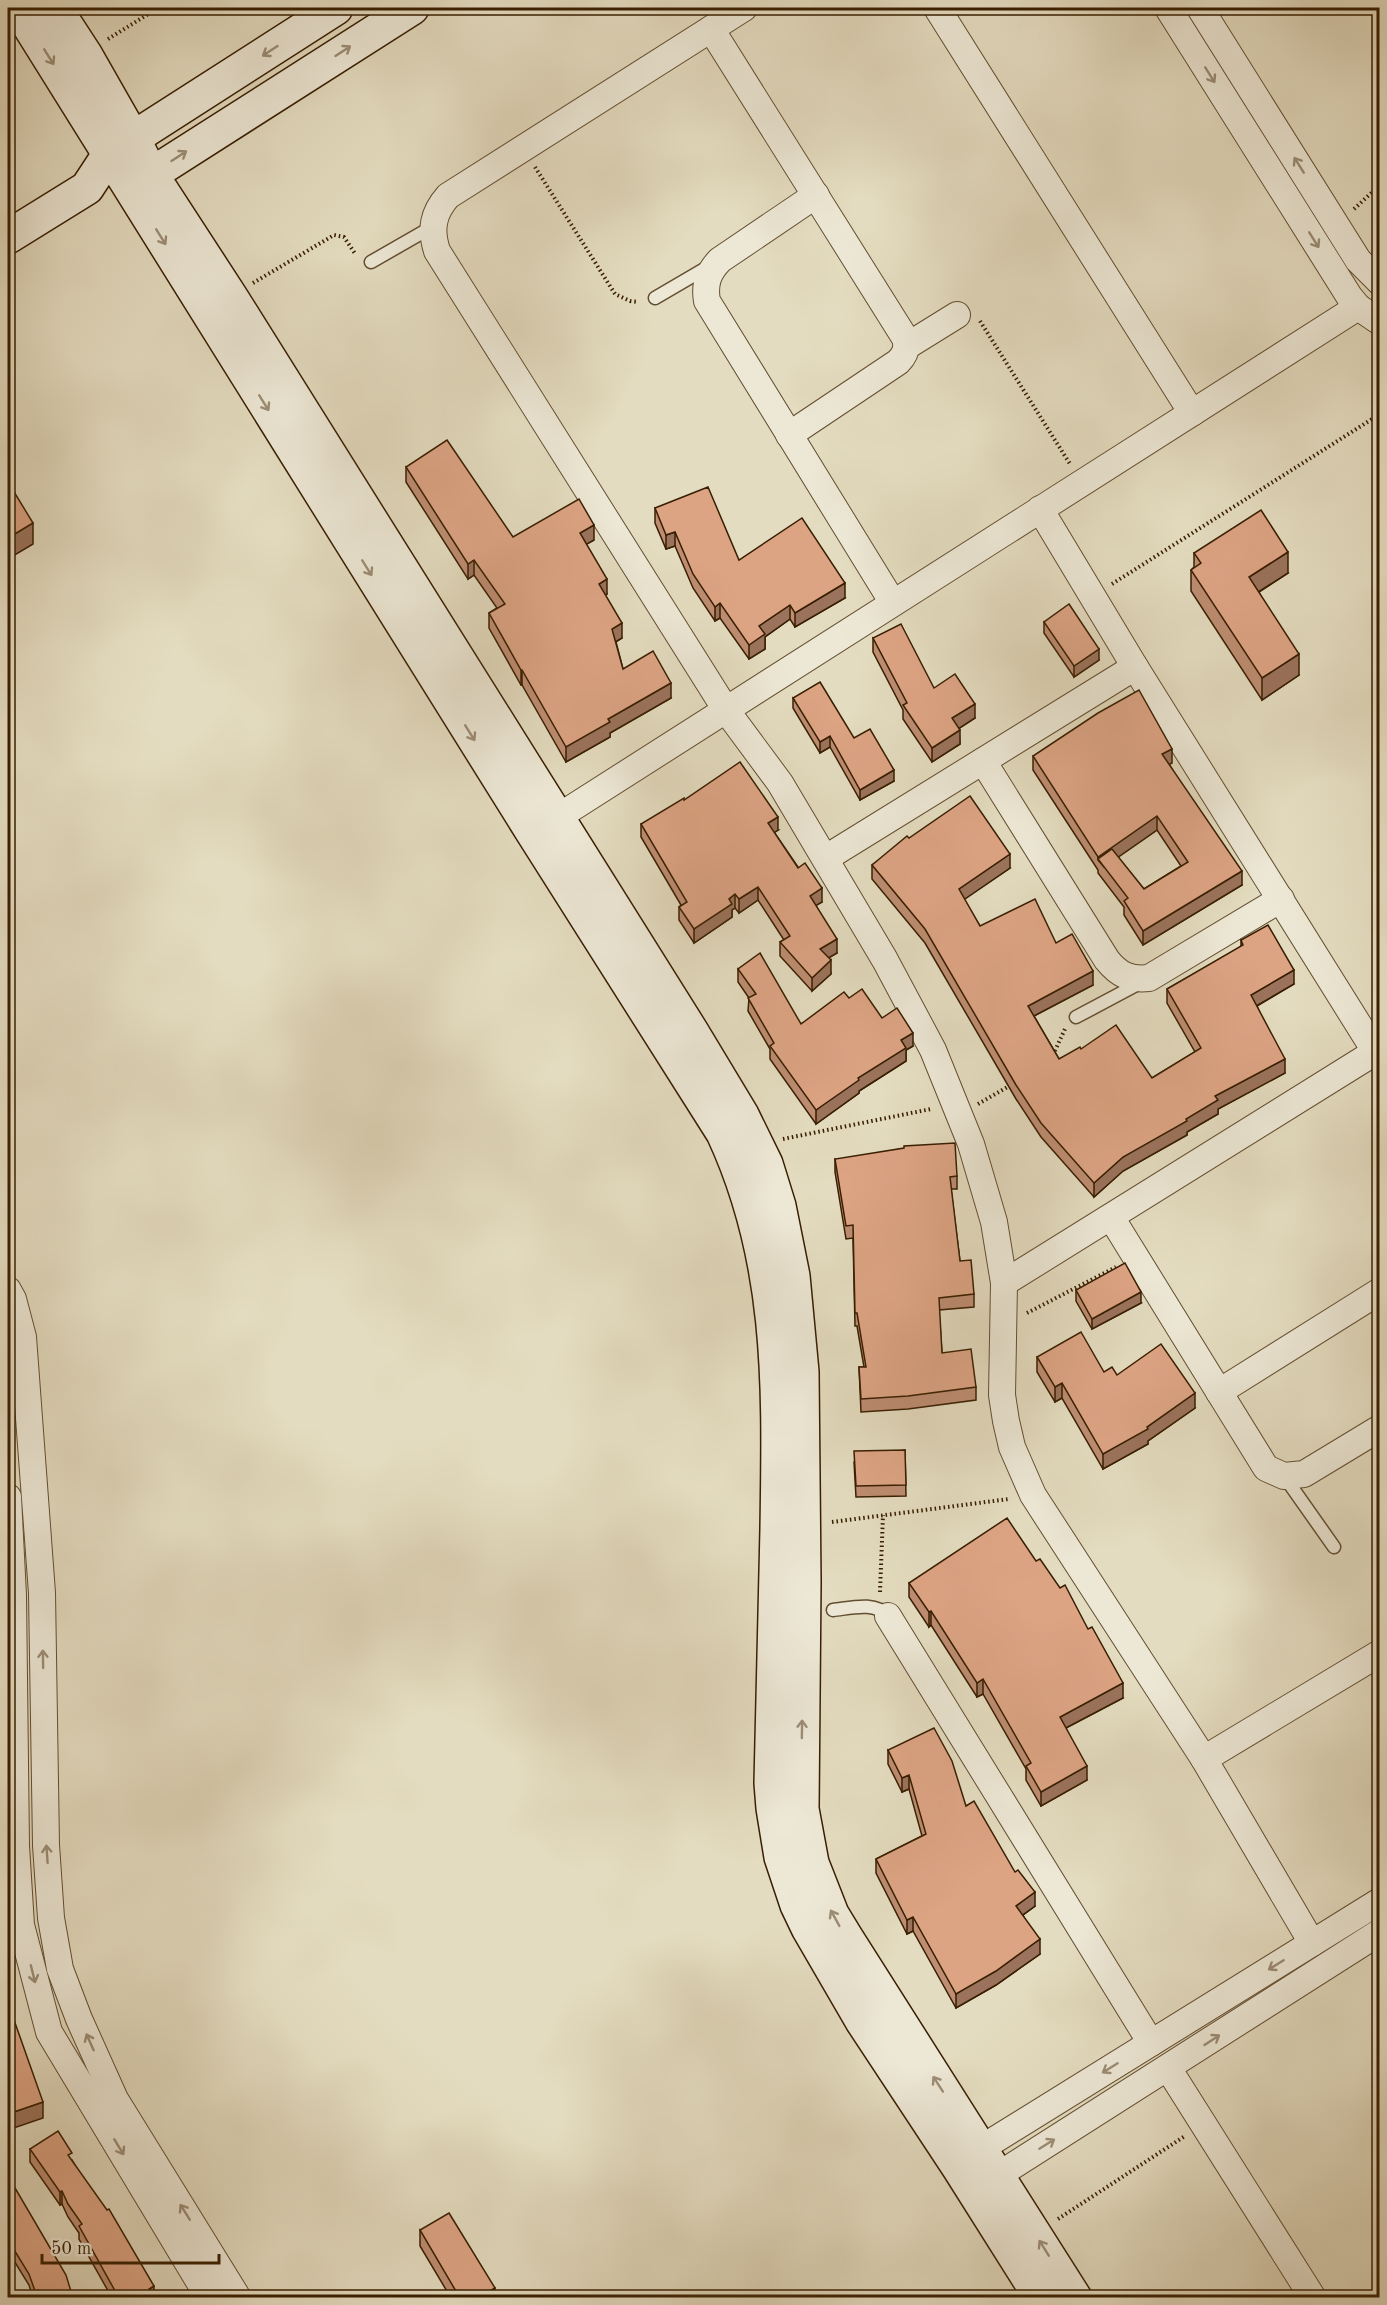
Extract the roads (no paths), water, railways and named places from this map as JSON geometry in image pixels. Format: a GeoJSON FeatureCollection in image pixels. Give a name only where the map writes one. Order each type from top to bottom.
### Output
{"type":"FeatureCollection","features":[{"type":"Feature","properties":{"kind":"street"},"geometry":{"type":"LineString","coordinates":[[18,8],[122,147]]}},
{"type":"Feature","properties":{"kind":"street"},"geometry":{"type":"LineString","coordinates":[[55,8],[85,54],[122,147],[140,181],[681,1040],[757,1144],[779,1206],[793,1276],[799,1324],[802,1372],[804,1526],[801,1782],[802,1809],[812,1863],[875,2013],[959,2168],[1041,2298]]}},
{"type":"Feature","properties":{"kind":"street"},"geometry":{"type":"LineString","coordinates":[[8,237],[87,188],[122,147],[336,8]]}},
{"type":"Feature","properties":{"kind":"street"},"geometry":{"type":"LineString","coordinates":[[87,188],[140,181],[412,8]]}},
{"type":"Feature","properties":{"kind":"street"},"geometry":{"type":"LineString","coordinates":[[744,8],[448,196],[434,216],[432,227],[437,251],[726,710],[780,783],[910,1004],[958,1109],[994,1222],[1004,1283],[1005,1325],[1002,1386],[1012,1447],[1033,1495],[1204,1759],[1312,1943]]}},
{"type":"Feature","properties":{"kind":"street"},"geometry":{"type":"LineString","coordinates":[[937,8],[1192,412]]}},
{"type":"Feature","properties":{"kind":"street"},"geometry":{"type":"LineString","coordinates":[[1168,8],[1341,284],[1358,307],[1380,322]]}},
{"type":"Feature","properties":{"kind":"street"},"geometry":{"type":"LineString","coordinates":[[1187,39],[1205,16],[1358,260],[1380,282]]}},
{"type":"Feature","properties":{"kind":"street"},"geometry":{"type":"LineString","coordinates":[[711,28],[905,338],[907,346]]}},
{"type":"Feature","properties":{"kind":"street"},"geometry":{"type":"LineString","coordinates":[[140,181],[231,297],[558,817],[681,1040],[723,1133],[742,1177],[759,1234],[771,1307],[778,1394],[773,1808],[781,1857],[797,1905],[875,2013],[989,2162],[1075,2298]]}},
{"type":"Feature","properties":{"kind":"street"},"geometry":{"type":"LineString","coordinates":[[816,195],[720,260],[709,274],[705,292],[707,301],[893,603]]}},
{"type":"Feature","properties":{"kind":"street"},"geometry":{"type":"LineString","coordinates":[[558,817],[1358,307]]}},
{"type":"Feature","properties":{"kind":"street"},"geometry":{"type":"LineString","coordinates":[[789,435],[898,362],[907,346],[957,315]]}},
{"type":"Feature","properties":{"kind":"street"},"geometry":{"type":"LineString","coordinates":[[1004,1283],[1377,1050],[1040,510]]}},
{"type":"Feature","properties":{"kind":"street"},"geometry":{"type":"LineString","coordinates":[[825,858],[1136,667]]}},
{"type":"Feature","properties":{"kind":"street"},"geometry":{"type":"LineString","coordinates":[[982,761],[1114,970],[1131,978],[1149,978],[1281,899]]}},
{"type":"Feature","properties":{"kind":"street"},"geometry":{"type":"LineString","coordinates":[[1111,1216],[1266,1468],[1284,1476],[1294,1476],[1313,1470],[1380,1428]]}},
{"type":"Feature","properties":{"kind":"street"},"geometry":{"type":"LineString","coordinates":[[8,1290],[13,1299],[23,1337],[42,1593],[46,1845],[51,1918],[60,1969],[79,2019],[115,2099],[238,2298]]}},
{"type":"Feature","properties":{"kind":"street"},"geometry":{"type":"LineString","coordinates":[[1219,1392],[1380,1291]]}},
{"type":"Feature","properties":{"kind":"street"},"geometry":{"type":"LineString","coordinates":[[8,1497],[13,1595],[16,1846],[21,1925],[35,1983],[49,2032],[209,2298]]}},
{"type":"Feature","properties":{"kind":"street"},"geometry":{"type":"LineString","coordinates":[[13,1595],[42,1593]]}},
{"type":"Feature","properties":{"kind":"street"},"geometry":{"type":"LineString","coordinates":[[884,1613],[1150,2043]]}},
{"type":"Feature","properties":{"kind":"street"},"geometry":{"type":"LineString","coordinates":[[1204,1759],[1380,1653]]}},
{"type":"Feature","properties":{"kind":"street"},"geometry":{"type":"LineString","coordinates":[[989,2162],[1150,2043],[1312,1943],[1377,1908]]}},
{"type":"Feature","properties":{"kind":"street"},"geometry":{"type":"LineString","coordinates":[[989,2162],[1168,2068],[1380,1932]]}},
{"type":"Feature","properties":{"kind":"street"},"geometry":{"type":"LineString","coordinates":[[1168,2068],[1313,2298]]}},
{"type":"Feature","properties":{"kind":"lane"},"geometry":{"type":"LineString","coordinates":[[371,262],[432,227]]}},
{"type":"Feature","properties":{"kind":"lane"},"geometry":{"type":"LineString","coordinates":[[655,298],[720,260]]}},
{"type":"Feature","properties":{"kind":"lane"},"geometry":{"type":"LineString","coordinates":[[1076,1017],[1149,978]]}},
{"type":"Feature","properties":{"kind":"lane"},"geometry":{"type":"LineString","coordinates":[[1284,1476],[1334,1547]]}},
{"type":"Feature","properties":{"kind":"lane"},"geometry":{"type":"LineString","coordinates":[[832,1610],[868,1607],[884,1613]]}}]}
